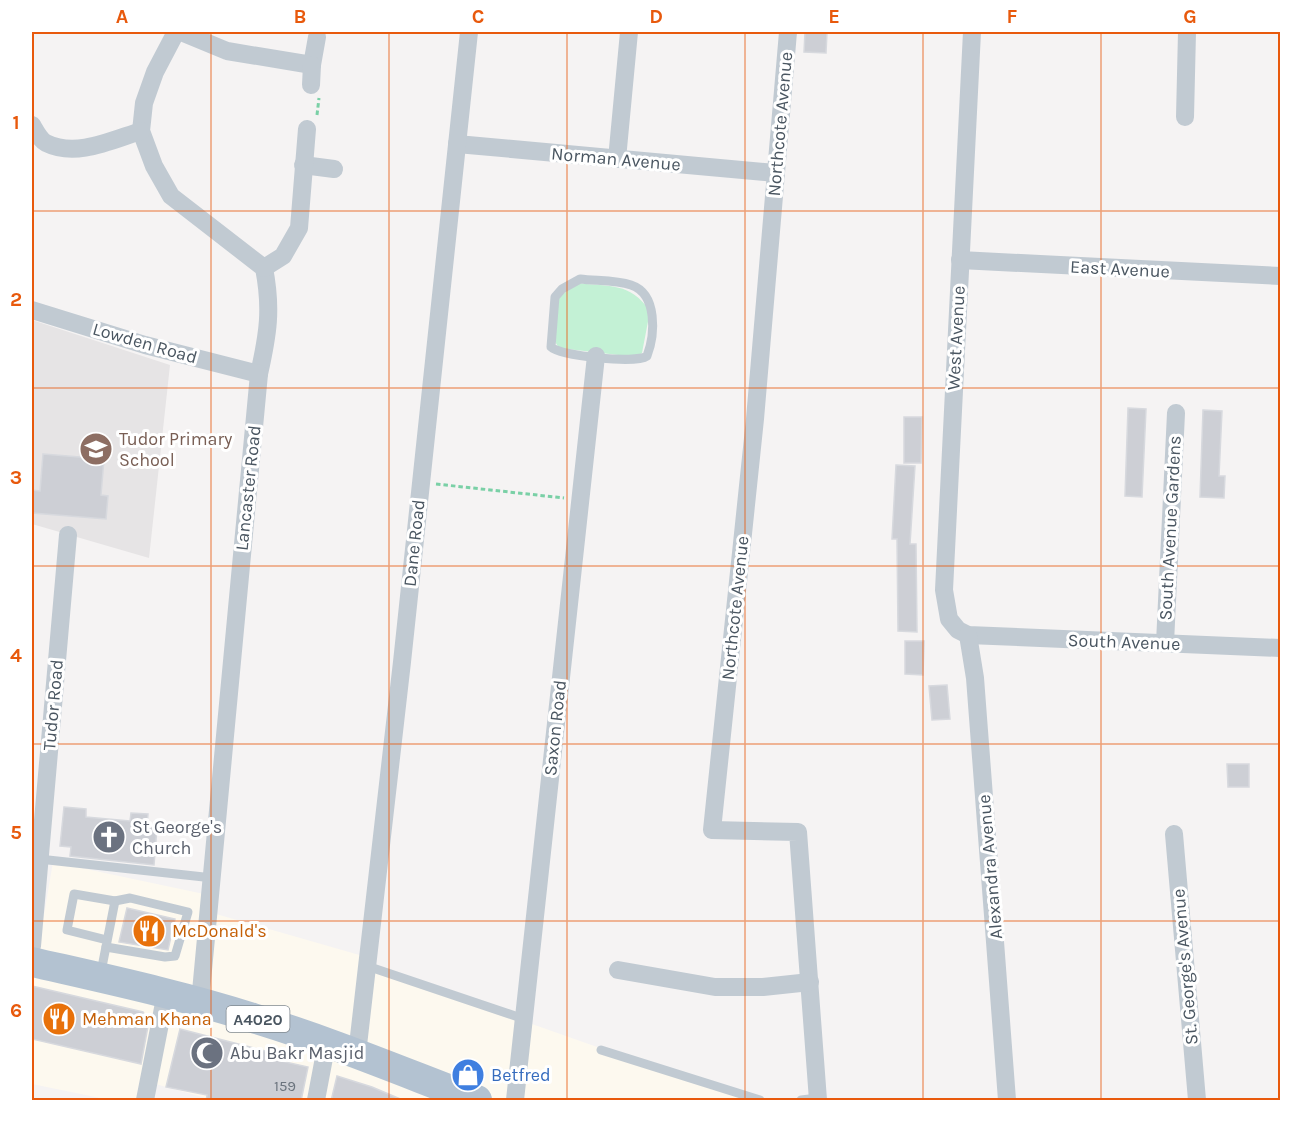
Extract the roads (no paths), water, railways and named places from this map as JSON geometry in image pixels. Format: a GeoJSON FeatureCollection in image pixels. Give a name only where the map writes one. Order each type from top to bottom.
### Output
{"type":"FeatureCollection","features":[{"type":"Feature","properties":{"kind":"main road","name":"A4020"},"geometry":{"type":"LineString","coordinates":[[32,962],[200,1002],[327,1042],[477,1101]]}},
{"type":"Feature","properties":{"kind":"street"},"geometry":{"type":"LineString","coordinates":[[176,32],[155,72],[144,103],[141,131],[154,166],[171,196],[264,268],[283,256],[299,228],[307,129]]}},
{"type":"Feature","properties":{"kind":"street"},"geometry":{"type":"LineString","coordinates":[[181,32],[227,51],[312,65]]}},
{"type":"Feature","properties":{"kind":"street","name":"Dane Road"},"geometry":{"type":"LineString","coordinates":[[357,1054],[469,32]]}},
{"type":"Feature","properties":{"kind":"street"},"geometry":{"type":"LineString","coordinates":[[617,159],[629,32]]}},
{"type":"Feature","properties":{"kind":"street","name":"Northcote Avenue"},"geometry":{"type":"LineString","coordinates":[[788,32],[753,430],[712,830],[798,832],[810,982],[812,1100]]}},
{"type":"Feature","properties":{"kind":"street","name":"West Avenue"},"geometry":{"type":"LineString","coordinates":[[968,635],[958,630],[949,619],[944,590],[972,32]]}},
{"type":"Feature","properties":{"kind":"street"},"geometry":{"type":"LineString","coordinates":[[1185,117],[1187,32]]}},
{"type":"Feature","properties":{"kind":"street"},"geometry":{"type":"LineString","coordinates":[[311,85],[317,37]]}},
{"type":"Feature","properties":{"kind":"street"},"geometry":{"type":"LineString","coordinates":[[32,125],[44,142],[64,148],[89,148],[141,131]]}},
{"type":"Feature","properties":{"kind":"street","name":"Norman Avenue"},"geometry":{"type":"LineString","coordinates":[[457,144],[775,173]]}},
{"type":"Feature","properties":{"kind":"street"},"geometry":{"type":"LineString","coordinates":[[303,165],[334,169]]}},
{"type":"Feature","properties":{"kind":"street","name":"East Avenue"},"geometry":{"type":"LineString","coordinates":[[960,260],[1281,276]]}},
{"type":"Feature","properties":{"kind":"street","name":"Lancaster Road"},"geometry":{"type":"LineString","coordinates":[[200,1002],[259,374],[269,328],[269,297],[264,268]]}},
{"type":"Feature","properties":{"kind":"street","name":"Lowden Road"},"geometry":{"type":"LineString","coordinates":[[32,310],[145,345],[259,374]]}},
{"type":"Feature","properties":{"kind":"street","name":"Saxon Road"},"geometry":{"type":"LineString","coordinates":[[515,1101],[596,356]]}},
{"type":"Feature","properties":{"kind":"street","name":"South Avenue Gardens"},"geometry":{"type":"LineString","coordinates":[[1165,643],[1176,413]]}},
{"type":"Feature","properties":{"kind":"street","name":"Tudor Road"},"geometry":{"type":"LineString","coordinates":[[32,946],[68,535]]}},
{"type":"Feature","properties":{"kind":"street","name":"South Avenue"},"geometry":{"type":"LineString","coordinates":[[968,635],[1281,648]]}},
{"type":"Feature","properties":{"kind":"street","name":"Alexandra Avenue"},"geometry":{"type":"LineString","coordinates":[[968,635],[975,678],[1007,1101]]}},
{"type":"Feature","properties":{"kind":"street","name":"St. George's Avenue"},"geometry":{"type":"LineString","coordinates":[[1174,834],[1197,1101]]}},
{"type":"Feature","properties":{"kind":"street"},"geometry":{"type":"LineString","coordinates":[[618,970],[724,988],[810,982]]}},
{"type":"Feature","properties":{"kind":"street"},"geometry":{"type":"LineString","coordinates":[[145,1101],[166,993]]}},
{"type":"Feature","properties":{"kind":"street"},"geometry":{"type":"LineString","coordinates":[[316,1101],[327,1042]]}},
{"type":"Feature","properties":{"kind":"lane"},"geometry":{"type":"LineString","coordinates":[[577,279],[634,286],[652,309],[647,356],[639,360],[596,356],[557,351],[551,347],[555,297],[577,279]]}},
{"type":"Feature","properties":{"kind":"lane"},"geometry":{"type":"LineString","coordinates":[[39,859],[213,878]]}},
{"type":"Feature","properties":{"kind":"lane"},"geometry":{"type":"LineString","coordinates":[[74,894],[115,901],[130,898],[188,912],[175,956],[165,957],[106,943],[67,930],[74,894]]}},
{"type":"Feature","properties":{"kind":"lane"},"geometry":{"type":"LineString","coordinates":[[99,978],[115,901]]}},
{"type":"Feature","properties":{"kind":"lane"},"geometry":{"type":"LineString","coordinates":[[367,966],[524,1019]]}},
{"type":"Feature","properties":{"kind":"lane"},"geometry":{"type":"LineString","coordinates":[[601,1050],[760,1101]]}},
{"type":"Feature","properties":{"kind":"place","name":"Tudor Primary School"},"geometry":{"type":"Point","coordinates":[96,449]}},
{"type":"Feature","properties":{"kind":"place","name":"St George's Church"},"geometry":{"type":"Point","coordinates":[109,837]}},
{"type":"Feature","properties":{"kind":"place","name":"McDonald's"},"geometry":{"type":"Point","coordinates":[149,931]}},
{"type":"Feature","properties":{"kind":"place","name":"Mehman Khana"},"geometry":{"type":"Point","coordinates":[59,1019]}},
{"type":"Feature","properties":{"kind":"place","name":"Abu Bakr Masjid"},"geometry":{"type":"Point","coordinates":[207,1053]}},
{"type":"Feature","properties":{"kind":"place","name":"Betfred"},"geometry":{"type":"Point","coordinates":[468,1075]}}]}
